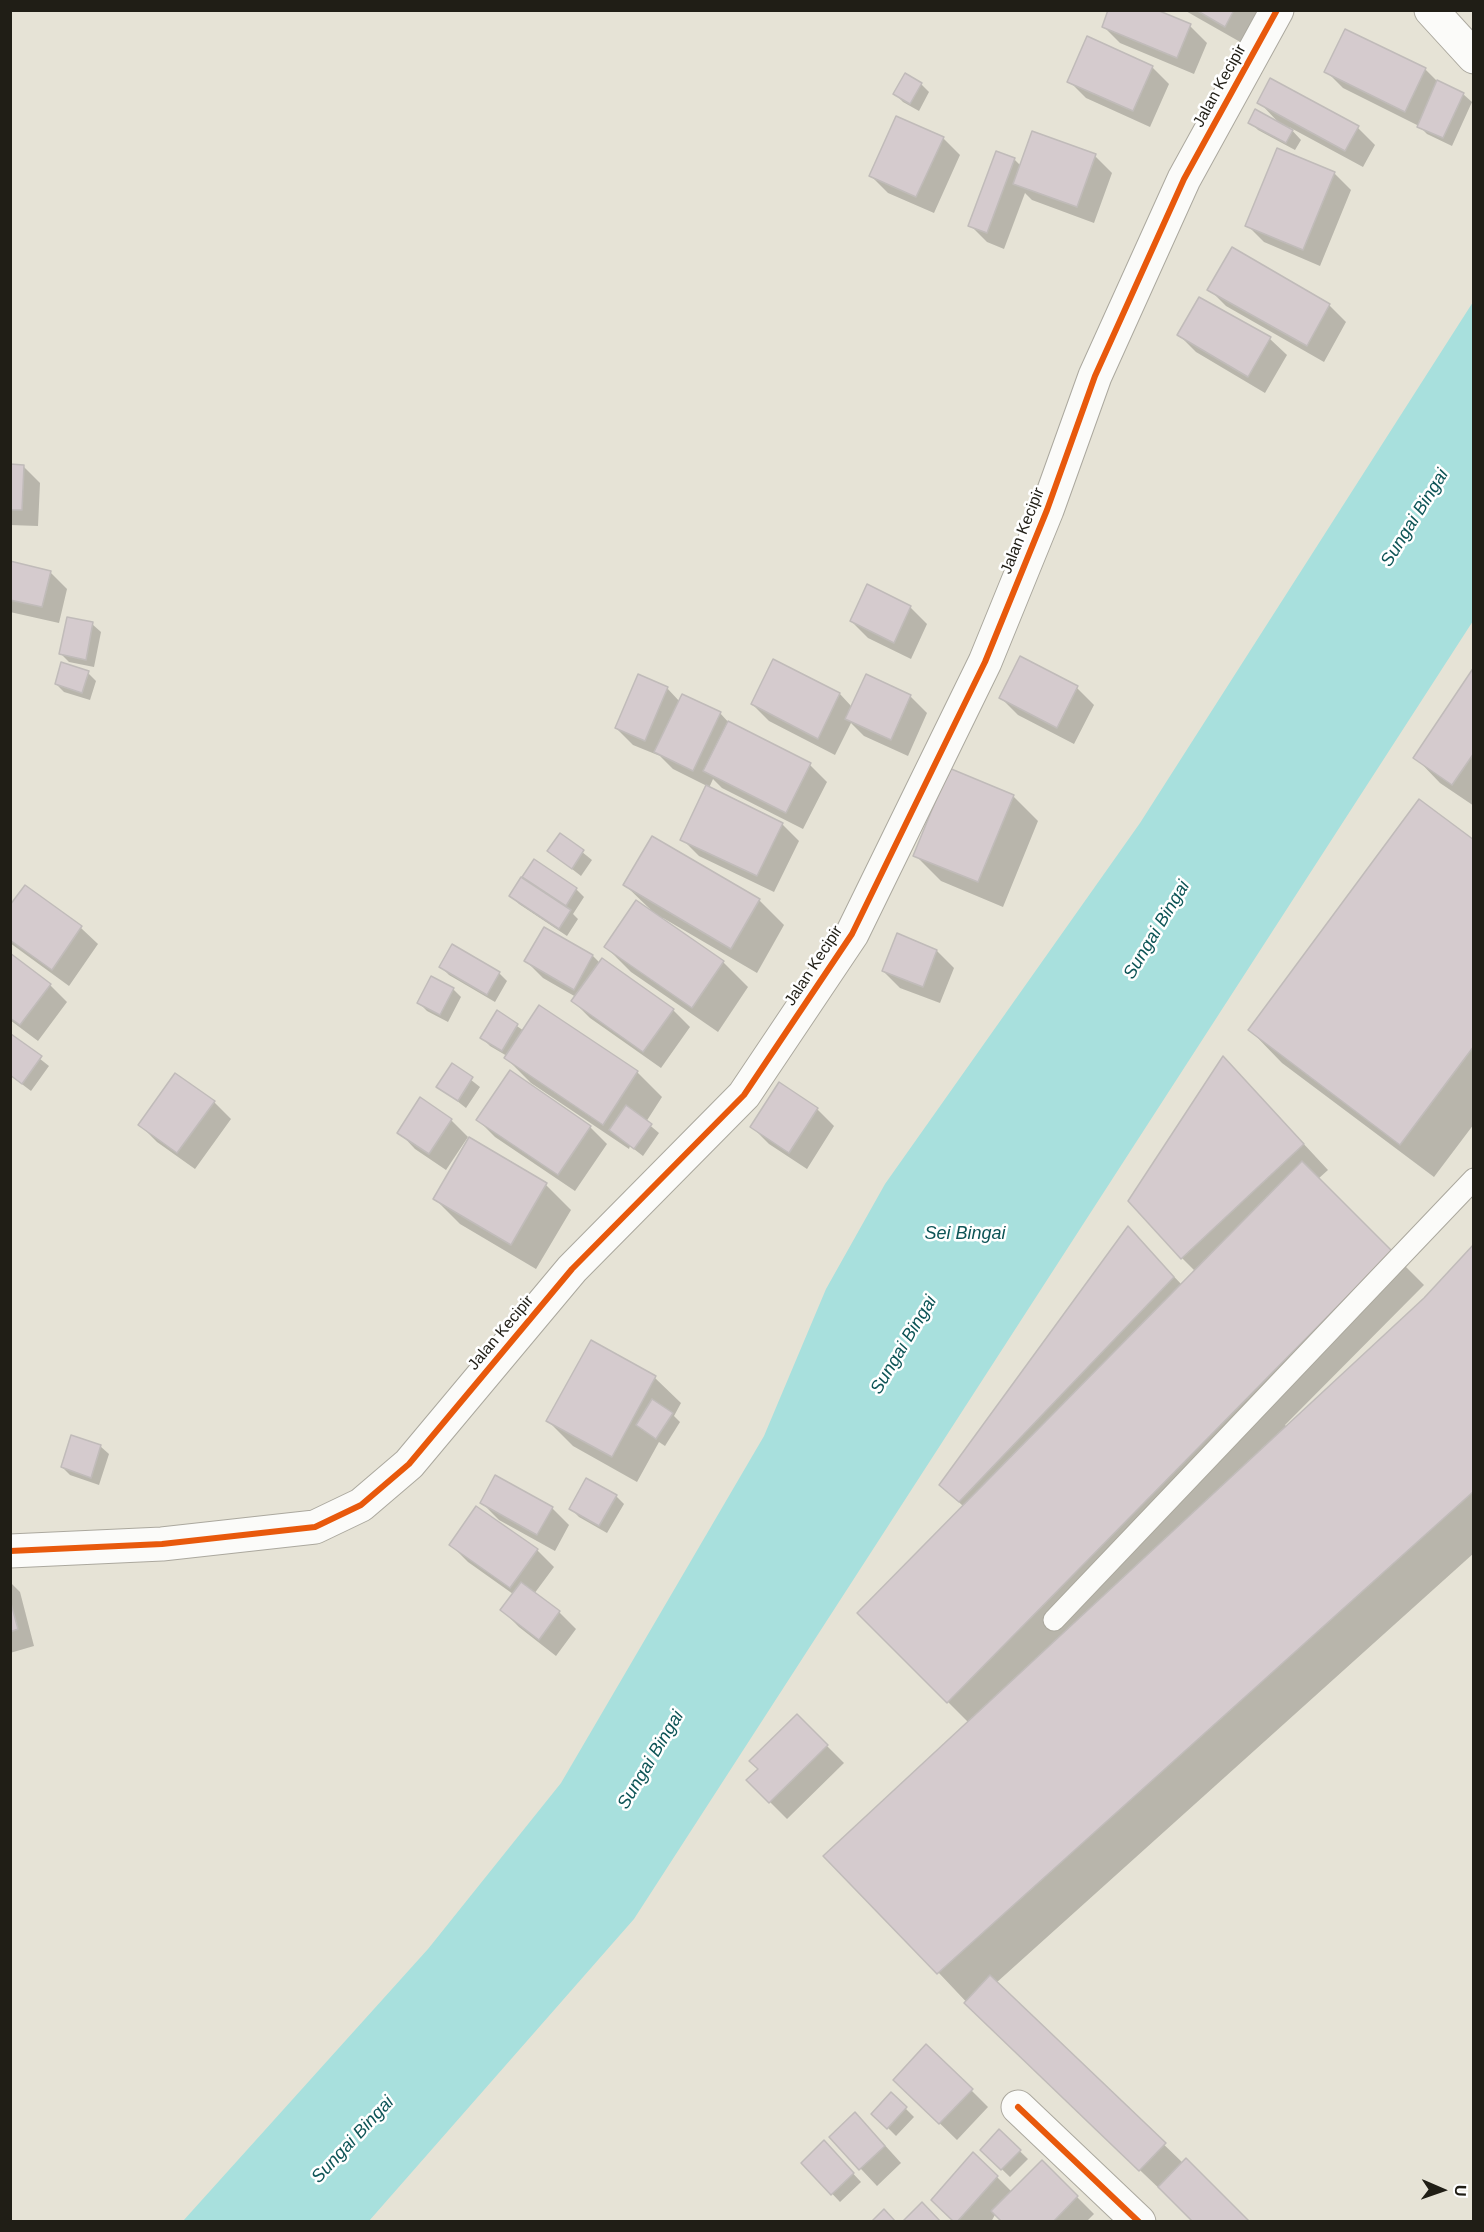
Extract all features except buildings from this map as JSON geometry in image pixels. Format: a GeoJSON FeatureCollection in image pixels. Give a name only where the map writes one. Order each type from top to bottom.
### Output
{"type":"FeatureCollection","features":[{"type":"Feature","properties":{"kind":"street","name":"Jalan Kecipir"},"geometry":{"type":"LineString","coordinates":[[10,1551],[162,1544],[315,1527],[361,1505],[409,1464],[572,1269],[744,1095],[852,934],[985,662],[1047,510],[1095,376],[1174,201],[1277,10]]}},
{"type":"Feature","properties":{"kind":"street"},"geometry":{"type":"LineString","coordinates":[[1431,10],[1473,57]]}},
{"type":"Feature","properties":{"kind":"street"},"geometry":{"type":"LineString","coordinates":[[1018,2107],[1139,2222]]}},
{"type":"Feature","properties":{"kind":"lane"},"geometry":{"type":"LineString","coordinates":[[1054,1620],[1473,1179]]}},
{"type":"Feature","properties":{"kind":"water","name":"Sei Bingai"},"geometry":{"type":"Polygon","coordinates":[[[1473,302],[1473,621],[634,1919],[369,2221],[183,2221],[428,1949],[561,1783],[764,1436],[826,1289],[885,1184],[1140,823],[1473,302]]]}},
{"type":"Feature","properties":{"kind":"cycle path"},"geometry":{"type":"LineString","coordinates":[[10,1551],[162,1544],[315,1527],[361,1505],[409,1464],[572,1269],[744,1095],[852,934],[985,662],[1047,510],[1095,376],[1184,179],[1277,10]]}},
{"type":"Feature","properties":{"kind":"cycle path"},"geometry":{"type":"LineString","coordinates":[[1018,2107],[1139,2222]]}},
{"type":"Feature","properties":{"kind":"water label","name":"Sungai Bingai"},"geometry":{"type":"Point","coordinates":[1415,518]}},
{"type":"Feature","properties":{"kind":"water label","name":"Sungai Bingai"},"geometry":{"type":"Point","coordinates":[1157,930]}},
{"type":"Feature","properties":{"kind":"water label","name":"Sungai Bingai"},"geometry":{"type":"Point","coordinates":[904,1345]}},
{"type":"Feature","properties":{"kind":"water label","name":"Sungai Bingai"},"geometry":{"type":"Point","coordinates":[651,1760]}},
{"type":"Feature","properties":{"kind":"water label","name":"Sungai Bingai"},"geometry":{"type":"Point","coordinates":[353,2140]}}]}
